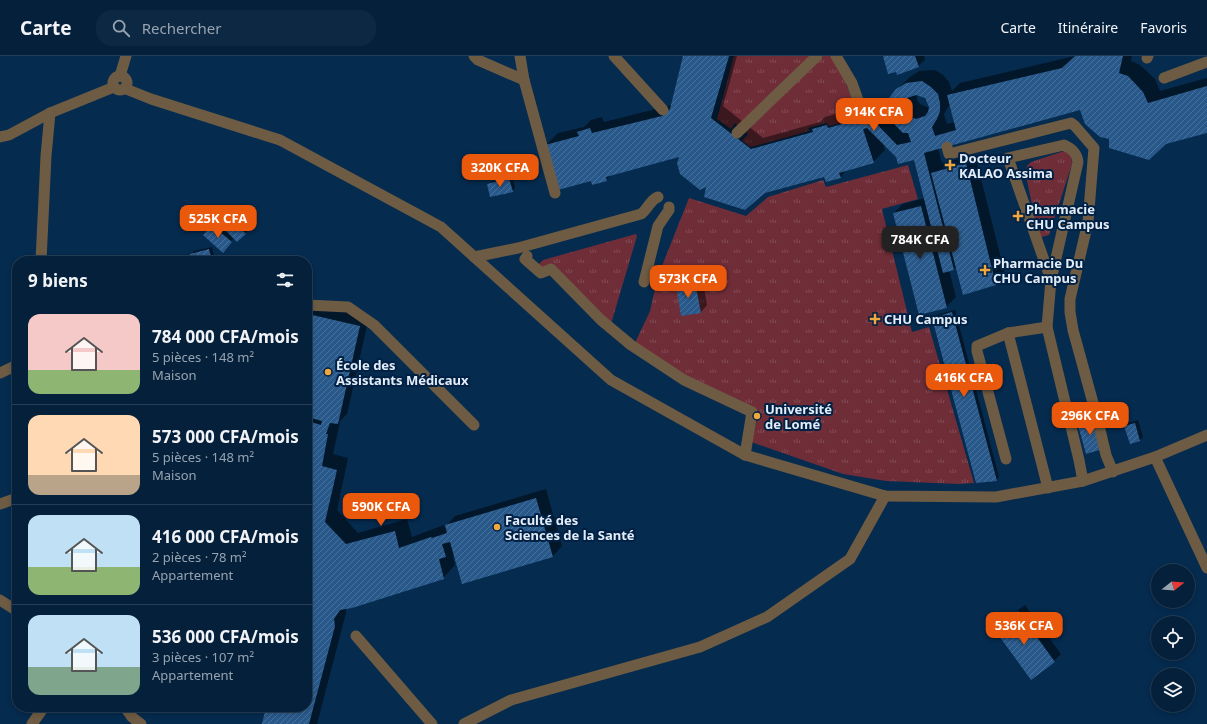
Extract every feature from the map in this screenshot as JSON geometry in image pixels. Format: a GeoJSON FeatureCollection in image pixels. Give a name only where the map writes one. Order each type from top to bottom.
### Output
{"type":"FeatureCollection","features":[{"type":"Feature","properties":{"kind":"lane"},"geometry":{"type":"LineString","coordinates":[[126,56],[120,76],[115,78],[113,82],[114,87],[117,90],[122,91],[126,89],[151,99],[280,140],[441,227],[611,380],[746,455],[885,496],[996,497],[1083,481],[1155,457],[1207,435]]}},
{"type":"Feature","properties":{"kind":"lane"},"geometry":{"type":"LineString","coordinates":[[474,56],[478,60],[524,80]]}},
{"type":"Feature","properties":{"kind":"lane"},"geometry":{"type":"LineString","coordinates":[[520,56],[524,80],[555,193]]}},
{"type":"Feature","properties":{"kind":"lane"},"geometry":{"type":"LineString","coordinates":[[614,56],[663,110]]}},
{"type":"Feature","properties":{"kind":"lane"},"geometry":{"type":"LineString","coordinates":[[737,133],[817,56]]}},
{"type":"Feature","properties":{"kind":"lane"},"geometry":{"type":"LineString","coordinates":[[836,56],[852,83],[865,120]]}},
{"type":"Feature","properties":{"kind":"lane"},"geometry":{"type":"LineString","coordinates":[[1164,78],[1207,62]]}},
{"type":"Feature","properties":{"kind":"lane"},"geometry":{"type":"LineString","coordinates":[[120,76],[127,80],[128,85],[126,89]]}},
{"type":"Feature","properties":{"kind":"lane"},"geometry":{"type":"LineString","coordinates":[[0,137],[9,135],[50,113],[114,87]]}},
{"type":"Feature","properties":{"kind":"lane"},"geometry":{"type":"LineString","coordinates":[[41,256],[46,156],[50,113]]}},
{"type":"Feature","properties":{"kind":"lane"},"geometry":{"type":"LineString","coordinates":[[947,147],[949,154],[1071,123],[1087,136],[1094,148],[1088,222],[1070,299],[1070,312],[1073,330],[1106,455],[1113,472]]}},
{"type":"Feature","properties":{"kind":"lane"},"geometry":{"type":"LineString","coordinates":[[1073,150],[1087,136]]}},
{"type":"Feature","properties":{"kind":"lane"},"geometry":{"type":"LineString","coordinates":[[1004,140],[1008,158],[1051,280]]}},
{"type":"Feature","properties":{"kind":"lane"},"geometry":{"type":"LineString","coordinates":[[1008,158],[1064,145],[1073,150],[1077,156],[1078,162],[1051,280],[1047,327],[1083,481]]}},
{"type":"Feature","properties":{"kind":"lane"},"geometry":{"type":"LineString","coordinates":[[474,257],[518,248],[641,214],[654,199],[658,197]]}},
{"type":"Feature","properties":{"kind":"lane"},"geometry":{"type":"LineString","coordinates":[[644,282],[658,226],[669,210],[669,207]]}},
{"type":"Feature","properties":{"kind":"lane"},"geometry":{"type":"LineString","coordinates":[[527,256],[525,259],[541,273],[551,269],[601,320],[631,345],[684,380],[752,412],[746,455]]}},
{"type":"Feature","properties":{"kind":"lane"},"geometry":{"type":"LineString","coordinates":[[312,304],[348,307],[374,325],[474,425]]}},
{"type":"Feature","properties":{"kind":"lane"},"geometry":{"type":"LineString","coordinates":[[1006,459],[977,351],[977,346],[1008,333],[1047,327]]}},
{"type":"Feature","properties":{"kind":"lane"},"geometry":{"type":"LineString","coordinates":[[1008,333],[1048,488]]}},
{"type":"Feature","properties":{"kind":"lane"},"geometry":{"type":"LineString","coordinates":[[0,373],[12,367]]}},
{"type":"Feature","properties":{"kind":"lane"},"geometry":{"type":"LineString","coordinates":[[1155,457],[1207,568]]}},
{"type":"Feature","properties":{"kind":"lane"},"geometry":{"type":"LineString","coordinates":[[464,724],[511,700],[700,646],[767,617],[850,559],[885,496]]}},
{"type":"Feature","properties":{"kind":"lane"},"geometry":{"type":"LineString","coordinates":[[0,504],[12,500]]}},
{"type":"Feature","properties":{"kind":"lane"},"geometry":{"type":"LineString","coordinates":[[0,600],[12,608]]}},
{"type":"Feature","properties":{"kind":"lane"},"geometry":{"type":"LineString","coordinates":[[356,636],[432,724]]}},
{"type":"Feature","properties":{"kind":"lane"},"geometry":{"type":"LineString","coordinates":[[32,724],[40,712]]}},
{"type":"Feature","properties":{"kind":"lane"},"geometry":{"type":"LineString","coordinates":[[128,712],[141,724]]}},
{"type":"Feature","properties":{"kind":"green space"},"geometry":{"type":"Polygon","coordinates":[[[734,56],[810,56],[739,127],[735,123],[731,129],[717,119],[734,56]]]}},
{"type":"Feature","properties":{"kind":"green space"},"geometry":{"type":"Polygon","coordinates":[[[823,56],[830,56],[839,66],[860,118],[829,126],[827,123],[808,128],[809,131],[751,147],[742,141],[748,134],[746,132],[823,56]]]}},
{"type":"Feature","properties":{"kind":"green space"},"geometry":{"type":"Polygon","coordinates":[[[1064,151],[1071,153],[1072,164],[1049,235],[1042,237],[1038,233],[1026,176],[1027,166],[1031,162],[1064,151]]]}},
{"type":"Feature","properties":{"kind":"green space"},"geometry":{"type":"Polygon","coordinates":[[[908,165],[918,199],[882,209],[912,332],[929,327],[974,483],[959,484],[886,481],[843,474],[751,442],[759,411],[687,376],[635,343],[650,311],[658,276],[689,198],[746,216],[768,197],[823,180],[826,187],[908,165]]]}},
{"type":"Feature","properties":{"kind":"green space"},"geometry":{"type":"Polygon","coordinates":[[[636,234],[637,236],[611,324],[538,265],[543,260],[636,234]]]}},
{"type":"Feature","properties":{"kind":"building"},"geometry":{"type":"Polygon","coordinates":[[[683,56],[729,56],[711,118],[751,149],[813,132],[812,129],[827,125],[828,128],[860,119],[861,121],[871,118],[897,145],[911,142],[908,133],[903,133],[891,121],[888,114],[889,98],[896,89],[906,83],[922,81],[938,94],[940,111],[932,127],[935,136],[956,130],[947,95],[1062,68],[1075,56],[1123,56],[1119,73],[1128,76],[1143,92],[1148,103],[1207,86],[1207,133],[1166,144],[1149,160],[1109,148],[1109,139],[1100,137],[1085,124],[1080,110],[924,153],[954,270],[943,273],[914,160],[898,164],[896,157],[867,128],[863,129],[874,163],[839,173],[841,178],[826,182],[824,177],[765,193],[745,210],[704,197],[706,187],[700,190],[680,174],[677,163],[679,157],[606,177],[607,181],[592,185],[591,181],[558,190],[545,145],[579,136],[577,132],[590,128],[592,133],[662,116],[670,109],[683,56]],[[916,95],[907,98],[904,107],[908,116],[916,119],[925,116],[929,107],[925,98],[916,95]]]}},
{"type":"Feature","properties":{"kind":"building"},"geometry":{"type":"Polygon","coordinates":[[[883,56],[915,56],[919,67],[897,75],[896,72],[888,74],[883,56]]]}},
{"type":"Feature","properties":{"kind":"building"},"geometry":{"type":"Polygon","coordinates":[[[966,163],[996,285],[963,295],[931,173],[966,163]]]}},
{"type":"Feature","properties":{"kind":"building"},"geometry":{"type":"Polygon","coordinates":[[[509,178],[513,192],[490,197],[487,184],[509,178]]]}},
{"type":"Feature","properties":{"kind":"building"},"geometry":{"type":"Polygon","coordinates":[[[921,206],[947,308],[919,315],[893,213],[921,206]]]}},
{"type":"Feature","properties":{"kind":"building"},"geometry":{"type":"Polygon","coordinates":[[[224,212],[246,234],[237,242],[215,220],[224,212]]]}},
{"type":"Feature","properties":{"kind":"building"},"geometry":{"type":"Polygon","coordinates":[[[212,225],[232,242],[223,253],[203,235],[212,225]]]}},
{"type":"Feature","properties":{"kind":"building"},"geometry":{"type":"Polygon","coordinates":[[[209,249],[211,256],[190,256],[190,254],[209,249]]]}},
{"type":"Feature","properties":{"kind":"building"},"geometry":{"type":"Polygon","coordinates":[[[695,282],[701,313],[681,316],[676,286],[695,282]]]}},
{"type":"Feature","properties":{"kind":"building"},"geometry":{"type":"Polygon","coordinates":[[[952,312],[997,481],[976,483],[932,318],[952,312]]]}},
{"type":"Feature","properties":{"kind":"building","name":"Faculté des Sciences de la Santé"},"geometry":{"type":"Polygon","coordinates":[[[312,315],[360,326],[338,424],[330,423],[326,434],[328,434],[322,466],[337,470],[325,522],[346,544],[395,531],[399,548],[447,533],[445,525],[536,498],[553,557],[462,584],[450,542],[442,544],[446,557],[439,559],[444,579],[352,608],[340,610],[334,619],[335,626],[309,724],[262,724],[265,712],[312,712],[312,422],[321,425],[322,421],[312,418],[312,315]]]}},
{"type":"Feature","properties":{"kind":"building"},"geometry":{"type":"Polygon","coordinates":[[[1094,418],[1103,449],[1086,454],[1077,422],[1094,418]]]}},
{"type":"Feature","properties":{"kind":"building"},"geometry":{"type":"Polygon","coordinates":[[[1135,423],[1140,441],[1130,444],[1124,426],[1135,423]]]}},
{"type":"Feature","properties":{"kind":"building"},"geometry":{"type":"Polygon","coordinates":[[[1018,611],[1055,662],[1031,680],[994,629],[1018,611]]]}},
{"type":"Feature","properties":{"kind":"place","name":"Docteur KALAO Assima"},"geometry":{"type":"Point","coordinates":[950,165]}},
{"type":"Feature","properties":{"kind":"place","name":"Pharmacie CHU Campus"},"geometry":{"type":"Point","coordinates":[1018,216]}},
{"type":"Feature","properties":{"kind":"place","name":"Pharmacie Du CHU Campus"},"geometry":{"type":"Point","coordinates":[985,270]}},
{"type":"Feature","properties":{"kind":"place","name":"CHU Campus"},"geometry":{"type":"Point","coordinates":[875,319]}},
{"type":"Feature","properties":{"kind":"place","name":"École des Assistants Médicaux"},"geometry":{"type":"Point","coordinates":[328,372]}},
{"type":"Feature","properties":{"kind":"place","name":"Université de Lomé"},"geometry":{"type":"Point","coordinates":[757,416]}},
{"type":"Feature","properties":{"kind":"place","name":"Faculté des Sciences de la Santé"},"geometry":{"type":"Point","coordinates":[497,527]}}]}
